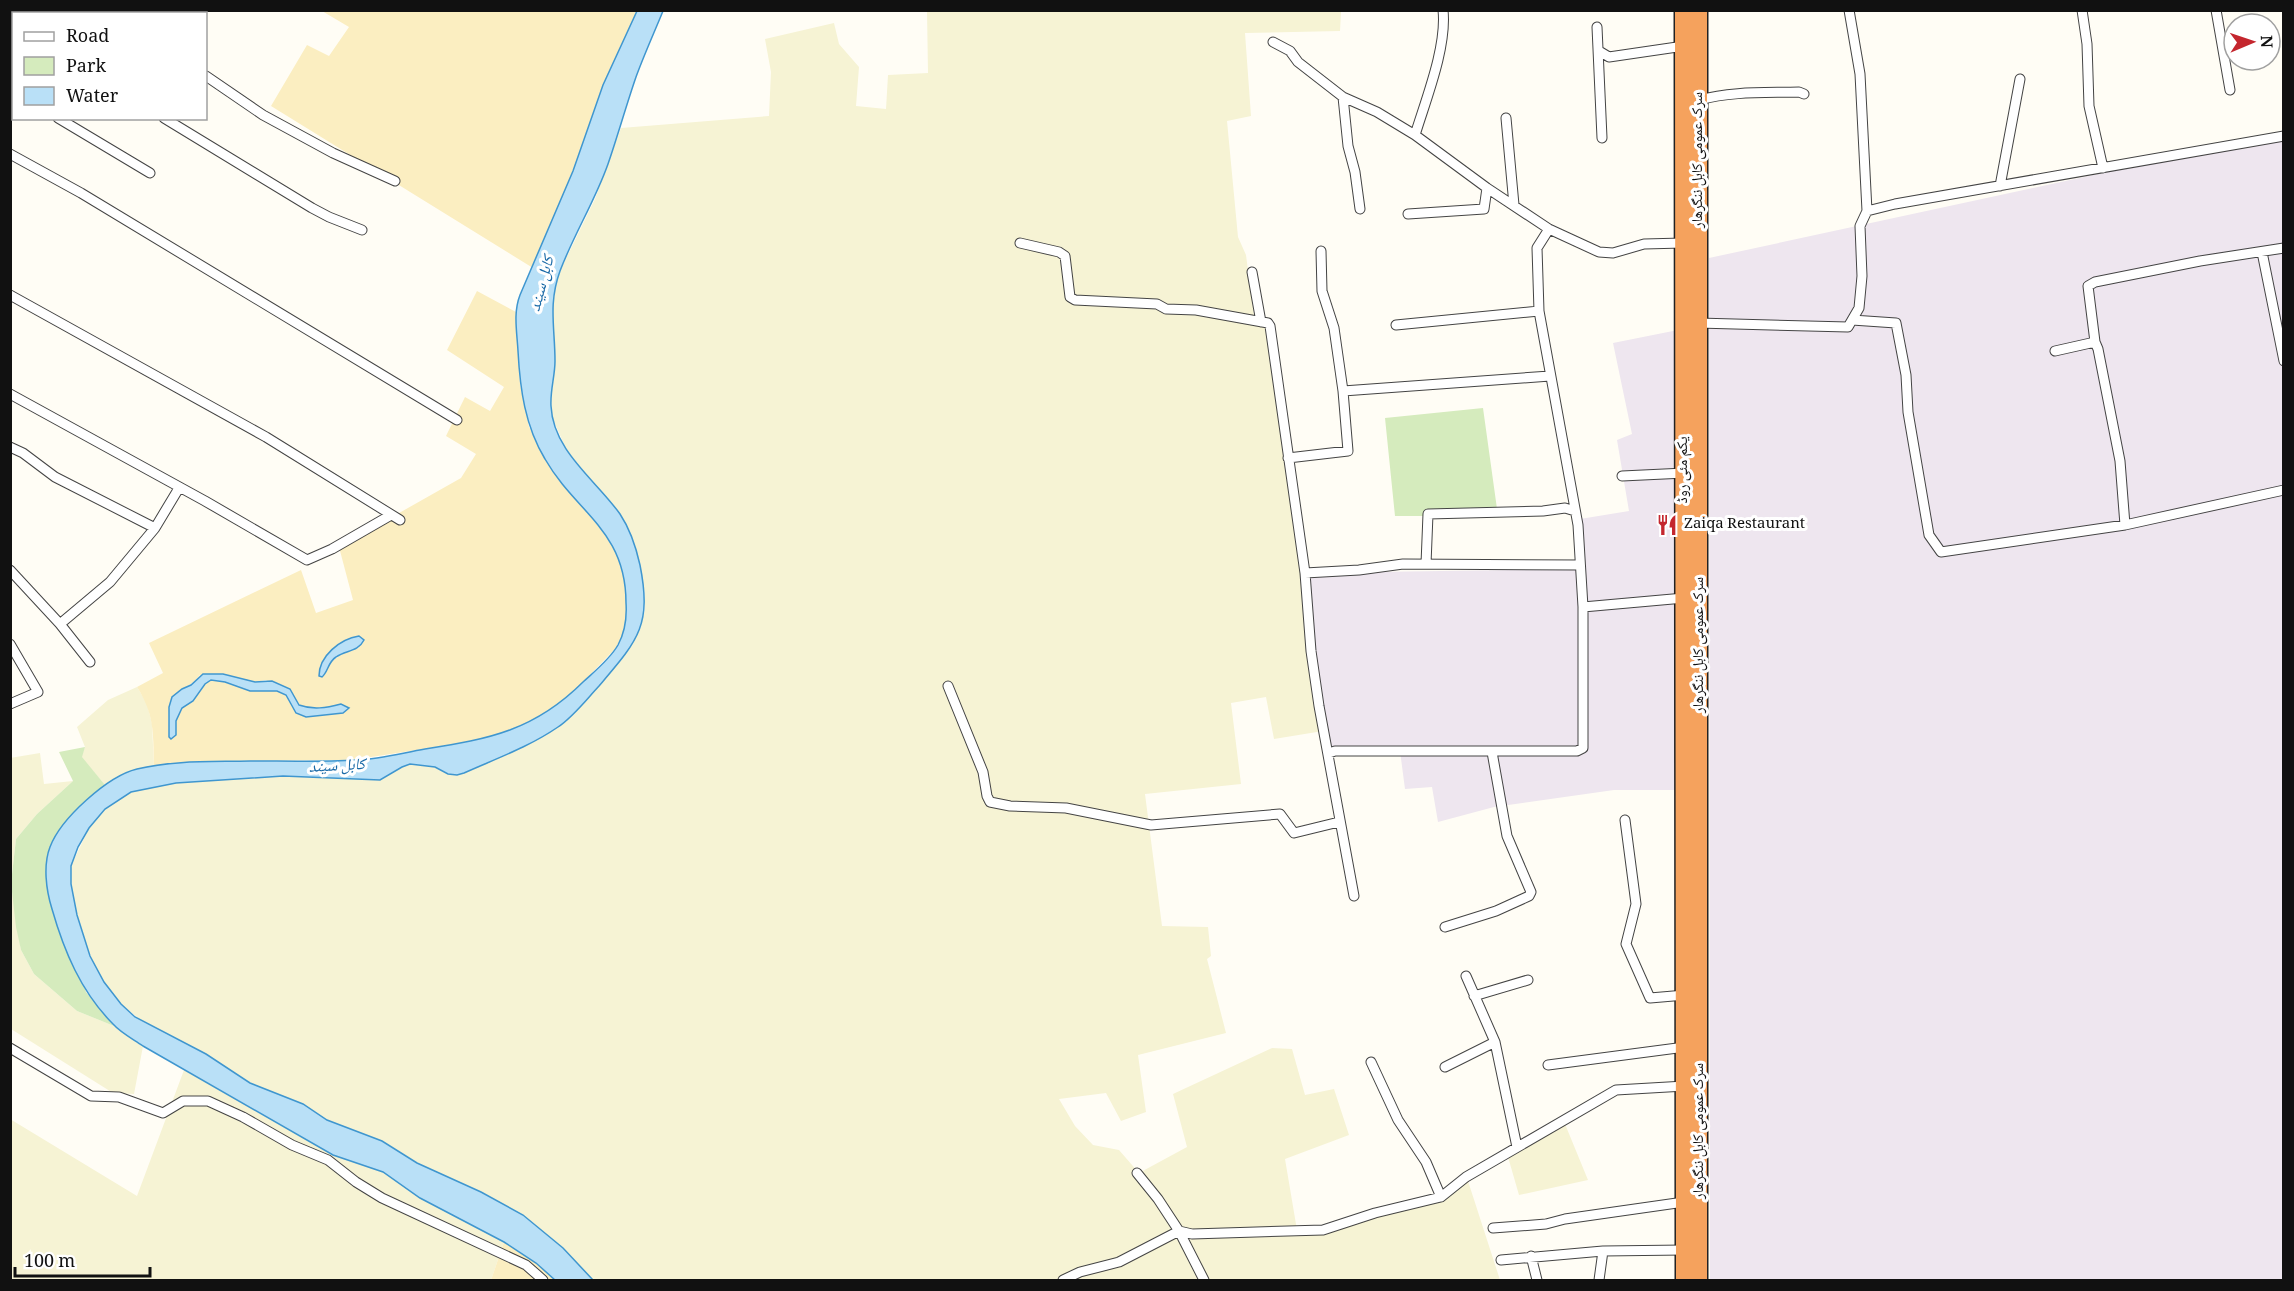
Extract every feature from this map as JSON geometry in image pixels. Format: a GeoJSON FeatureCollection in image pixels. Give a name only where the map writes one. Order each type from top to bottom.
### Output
{"type":"FeatureCollection","features":[{"type":"Feature","properties":{"kind":"highway","name":"سرک عمومی کابل ننگرهار"},"geometry":{"type":"LineString","coordinates":[[1683,10],[1683,243],[1691,326]]}},
{"type":"Feature","properties":{"kind":"highway","name":"سرک عمومی کابل ننگرهار"},"geometry":{"type":"LineString","coordinates":[[1699,10],[1700,100],[1691,326],[1700,670],[1699,1281]]}},
{"type":"Feature","properties":{"kind":"highway","name":"یکم مئی روڈ"},"geometry":{"type":"LineString","coordinates":[[1685,790],[1685,472],[1691,326]]}},
{"type":"Feature","properties":{"kind":"highway","name":"سرک عمومی کابل ننگرهار"},"geometry":{"type":"LineString","coordinates":[[1684,1281],[1685,790]]}},
{"type":"Feature","properties":{"kind":"street"},"geometry":{"type":"LineString","coordinates":[[1415,135],[1432,80],[1444,24],[1443,10]]}},
{"type":"Feature","properties":{"kind":"street"},"geometry":{"type":"LineString","coordinates":[[1691,326],[1848,327],[1859,308],[1862,276],[1860,226],[1867,211],[1860,74],[1849,10]]}},
{"type":"Feature","properties":{"kind":"street"},"geometry":{"type":"LineString","coordinates":[[2082,10],[2087,44],[2089,106],[2103,168]]}},
{"type":"Feature","properties":{"kind":"street"},"geometry":{"type":"LineString","coordinates":[[2216,10],[2230,90]]}},
{"type":"Feature","properties":{"kind":"street"},"geometry":{"type":"LineString","coordinates":[[1597,27],[1602,138]]}},
{"type":"Feature","properties":{"kind":"street"},"geometry":{"type":"LineString","coordinates":[[1273,42],[1290,51],[1298,62],[1343,97],[1377,112],[1415,135],[1487,188],[1549,229],[1599,252],[1613,254],[1644,244],[1683,243]]}},
{"type":"Feature","properties":{"kind":"street"},"geometry":{"type":"LineString","coordinates":[[1599,51],[1609,57],[1684,46]]}},
{"type":"Feature","properties":{"kind":"street"},"geometry":{"type":"LineString","coordinates":[[207,77],[263,115],[333,153],[395,181]]}},
{"type":"Feature","properties":{"kind":"street"},"geometry":{"type":"LineString","coordinates":[[2000,186],[2020,79]]}},
{"type":"Feature","properties":{"kind":"street"},"geometry":{"type":"LineString","coordinates":[[1700,100],[1712,96],[1763,93],[1799,92],[1804,94]]}},
{"type":"Feature","properties":{"kind":"street"},"geometry":{"type":"LineString","coordinates":[[1343,97],[1348,146],[1356,172],[1359,209]]}},
{"type":"Feature","properties":{"kind":"street"},"geometry":{"type":"LineString","coordinates":[[1506,117],[1514,205]]}},
{"type":"Feature","properties":{"kind":"street"},"geometry":{"type":"LineString","coordinates":[[61,120],[150,173]]}},
{"type":"Feature","properties":{"kind":"street"},"geometry":{"type":"LineString","coordinates":[[167,120],[312,208],[362,230]]}},
{"type":"Feature","properties":{"kind":"street"},"geometry":{"type":"LineString","coordinates":[[1867,211],[1895,204],[2283,136]]}},
{"type":"Feature","properties":{"kind":"street"},"geometry":{"type":"LineString","coordinates":[[10,154],[81,193],[457,420]]}},
{"type":"Feature","properties":{"kind":"street"},"geometry":{"type":"LineString","coordinates":[[1408,214],[1484,209],[1487,188]]}},
{"type":"Feature","properties":{"kind":"street"},"geometry":{"type":"LineString","coordinates":[[1329,753],[1335,751],[1492,752],[1582,748],[1583,607],[1575,511],[1539,311],[1537,248],[1549,229]]}},
{"type":"Feature","properties":{"kind":"street"},"geometry":{"type":"LineString","coordinates":[[1020,243],[1059,252],[1065,256],[1070,297],[1075,300],[1157,304],[1166,309],[1196,310],[1268,323],[1270,326],[1305,573],[1311,651],[1319,706],[1354,896]]}},
{"type":"Feature","properties":{"kind":"street"},"geometry":{"type":"LineString","coordinates":[[2125,525],[2120,461],[2095,342],[2088,286],[2095,282],[2200,261],[2283,248]]}},
{"type":"Feature","properties":{"kind":"street"},"geometry":{"type":"LineString","coordinates":[[1288,458],[1348,451],[1343,391],[1334,328],[1322,291],[1321,251]]}},
{"type":"Feature","properties":{"kind":"street"},"geometry":{"type":"LineString","coordinates":[[2262,252],[2283,361]]}},
{"type":"Feature","properties":{"kind":"street"},"geometry":{"type":"LineString","coordinates":[[1252,272],[1261,322]]}},
{"type":"Feature","properties":{"kind":"street"},"geometry":{"type":"LineString","coordinates":[[10,295],[267,437],[400,520]]}},
{"type":"Feature","properties":{"kind":"street"},"geometry":{"type":"LineString","coordinates":[[1396,325],[1539,311]]}},
{"type":"Feature","properties":{"kind":"street"},"geometry":{"type":"LineString","coordinates":[[1852,320],[1896,323],[1906,375],[1908,412],[1929,535],[1941,552],[2125,525],[2283,490]]}},
{"type":"Feature","properties":{"kind":"street"},"geometry":{"type":"LineString","coordinates":[[2055,351],[2095,342]]}},
{"type":"Feature","properties":{"kind":"street"},"geometry":{"type":"LineString","coordinates":[[1343,391],[1550,376]]}},
{"type":"Feature","properties":{"kind":"street"},"geometry":{"type":"LineString","coordinates":[[10,394],[307,560],[333,549],[391,514]]}},
{"type":"Feature","properties":{"kind":"street"},"geometry":{"type":"LineString","coordinates":[[10,447],[24,453],[55,477],[155,528]]}},
{"type":"Feature","properties":{"kind":"street"},"geometry":{"type":"LineString","coordinates":[[1622,476],[1685,472]]}},
{"type":"Feature","properties":{"kind":"street"},"geometry":{"type":"LineString","coordinates":[[60,624],[110,582],[155,528],[179,488]]}},
{"type":"Feature","properties":{"kind":"street"},"geometry":{"type":"LineString","coordinates":[[1426,564],[1428,513],[1543,511],[1565,508],[1575,511]]}},
{"type":"Feature","properties":{"kind":"street"},"geometry":{"type":"LineString","coordinates":[[1305,573],[1359,570],[1402,564],[1580,565]]}},
{"type":"Feature","properties":{"kind":"street"},"geometry":{"type":"LineString","coordinates":[[10,570],[60,624],[90,662]]}},
{"type":"Feature","properties":{"kind":"street"},"geometry":{"type":"LineString","coordinates":[[1583,607],[1684,598]]}},
{"type":"Feature","properties":{"kind":"street"},"geometry":{"type":"LineString","coordinates":[[10,644],[38,692],[10,704]]}},
{"type":"Feature","properties":{"kind":"street"},"geometry":{"type":"LineString","coordinates":[[948,686],[983,772],[990,802],[1010,806],[1066,808],[1151,825],[1281,814],[1294,832],[1339,822]]}},
{"type":"Feature","properties":{"kind":"street"},"geometry":{"type":"LineString","coordinates":[[1445,927],[1496,911],[1529,896],[1532,892],[1507,836],[1492,752]]}},
{"type":"Feature","properties":{"kind":"street"},"geometry":{"type":"LineString","coordinates":[[1625,820],[1636,904],[1626,944],[1650,998],[1685,995]]}},
{"type":"Feature","properties":{"kind":"street"},"geometry":{"type":"LineString","coordinates":[[1466,976],[1495,1042],[1518,1147]]}},
{"type":"Feature","properties":{"kind":"street"},"geometry":{"type":"LineString","coordinates":[[1474,996],[1528,980]]}},
{"type":"Feature","properties":{"kind":"street"},"geometry":{"type":"LineString","coordinates":[[1445,1066],[1495,1042]]}},
{"type":"Feature","properties":{"kind":"street"},"geometry":{"type":"LineString","coordinates":[[1548,1065],[1685,1047]]}},
{"type":"Feature","properties":{"kind":"street"},"geometry":{"type":"LineString","coordinates":[[10,1048],[91,1096],[119,1097],[163,1113],[183,1101],[208,1101],[243,1117],[292,1145],[328,1160],[356,1182],[382,1198],[526,1265],[543,1281]]}},
{"type":"Feature","properties":{"kind":"street"},"geometry":{"type":"LineString","coordinates":[[1371,1062],[1398,1120],[1426,1162],[1441,1197]]}},
{"type":"Feature","properties":{"kind":"street"},"geometry":{"type":"LineString","coordinates":[[1063,1281],[1080,1272],[1119,1262],[1179,1231],[1192,1234],[1323,1230],[1441,1197],[1466,1177],[1616,1090],[1685,1086]]}},
{"type":"Feature","properties":{"kind":"street"},"geometry":{"type":"LineString","coordinates":[[1137,1173],[1179,1231],[1204,1281]]}},
{"type":"Feature","properties":{"kind":"street"},"geometry":{"type":"LineString","coordinates":[[1493,1228],[1546,1224],[1565,1219],[1684,1202]]}},
{"type":"Feature","properties":{"kind":"street"},"geometry":{"type":"LineString","coordinates":[[1501,1260],[1603,1251],[1684,1250]]}},
{"type":"Feature","properties":{"kind":"street"},"geometry":{"type":"LineString","coordinates":[[1599,1281],[1603,1251]]}},
{"type":"Feature","properties":{"kind":"street"},"geometry":{"type":"LineString","coordinates":[[1531,1256],[1537,1281]]}},
{"type":"Feature","properties":{"kind":"shaded area"},"geometry":{"type":"Polygon","coordinates":[[[927,11],[1344,11],[1341,12],[1340,31],[1245,33],[1251,116],[1227,121],[1238,237],[1246,255],[1254,316],[1271,332],[1323,731],[1274,739],[1266,697],[1231,703],[1241,784],[1145,794],[1162,926],[1208,927],[1211,956],[1207,959],[1226,1033],[1138,1055],[1146,1112],[1121,1121],[1106,1093],[1059,1099],[1075,1126],[1093,1145],[1119,1150],[1139,1173],[1187,1147],[1173,1094],[1272,1048],[1292,1049],[1305,1095],[1334,1089],[1349,1135],[1285,1159],[1298,1236],[1444,1197],[1468,1181],[1500,1280],[593,1280],[563,1248],[523,1215],[481,1192],[417,1163],[382,1141],[327,1120],[303,1104],[250,1083],[206,1054],[148,1026],[121,1004],[104,982],[90,956],[77,914],[71,884],[71,866],[89,828],[105,809],[131,792],[176,783],[283,776],[380,780],[410,764],[435,767],[448,774],[457,775],[535,740],[630,647],[640,629],[645,610],[645,593],[630,532],[621,515],[567,451],[552,417],[551,401],[555,358],[551,322],[552,303],[559,273],[595,199],[621,128],[769,116],[771,72],[765,39],[834,23],[839,44],[859,67],[856,106],[886,109],[888,75],[928,73],[927,11]]]}},
{"type":"Feature","properties":{"kind":"shaded area"},"geometry":{"type":"Polygon","coordinates":[[[2283,134],[2283,1280],[1710,1280],[1709,258],[2283,134]]]}},
{"type":"Feature","properties":{"kind":"shaded area"},"geometry":{"type":"Polygon","coordinates":[[[1683,329],[1685,790],[1614,790],[1494,807],[1438,822],[1432,787],[1405,789],[1400,751],[1329,753],[1305,573],[1580,569],[1580,519],[1629,511],[1617,440],[1632,434],[1613,343],[1683,329]]]}},
{"type":"Feature","properties":{"kind":"shaded area"},"geometry":{"type":"Polygon","coordinates":[[[137,687],[147,703],[152,724],[154,766],[136,769],[105,785],[81,757],[85,747],[77,727],[108,700],[137,687]]]}},
{"type":"Feature","properties":{"kind":"shaded area"},"geometry":{"type":"Polygon","coordinates":[[[40,753],[44,784],[73,781],[37,814],[16,839],[11,883],[21,950],[34,974],[77,1011],[114,1026],[143,1046],[134,1094],[113,1093],[11,1029],[10,758],[40,753]]]}},
{"type":"Feature","properties":{"kind":"shaded area"},"geometry":{"type":"Polygon","coordinates":[[[184,1070],[333,1155],[383,1172],[420,1198],[504,1242],[491,1280],[11,1280],[10,1119],[137,1196],[184,1070]]]}},
{"type":"Feature","properties":{"kind":"shaded area"},"geometry":{"type":"Polygon","coordinates":[[[1565,1124],[1588,1180],[1519,1195],[1508,1157],[1565,1124]]]}},
{"type":"Feature","properties":{"kind":"green space"},"geometry":{"type":"Polygon","coordinates":[[[1483,408],[1498,516],[1395,516],[1385,418],[1483,408]]]}},
{"type":"Feature","properties":{"kind":"green space"},"geometry":{"type":"Polygon","coordinates":[[[85,747],[82,757],[105,785],[66,821],[56,835],[47,859],[47,881],[86,992],[114,1026],[77,1011],[34,974],[21,950],[11,883],[16,839],[37,814],[73,781],[59,752],[85,747]]]}},
{"type":"Feature","properties":{"kind":"sand"},"geometry":{"type":"Polygon","coordinates":[[[322,11],[637,11],[603,85],[574,171],[533,268],[271,106],[307,45],[329,56],[349,27],[322,11]]]}},
{"type":"Feature","properties":{"kind":"sand"},"geometry":{"type":"Polygon","coordinates":[[[477,291],[516,312],[520,384],[529,427],[566,487],[610,540],[622,566],[627,619],[616,648],[572,693],[544,714],[513,730],[481,740],[352,760],[202,761],[154,766],[150,716],[137,687],[163,673],[149,643],[301,570],[316,613],[353,600],[339,547],[461,478],[476,454],[446,436],[465,397],[490,411],[504,387],[447,350],[477,291]],[[352,637],[329,653],[330,663],[343,653],[359,648],[352,637]],[[200,675],[176,694],[172,700],[169,711],[169,737],[182,708],[193,701],[205,684],[211,680],[225,682],[250,691],[277,691],[286,695],[292,707],[306,717],[343,713],[341,704],[317,709],[306,708],[266,680],[255,682],[200,675]]]}},
{"type":"Feature","properties":{"kind":"sand"},"geometry":{"type":"Polygon","coordinates":[[[504,1242],[536,1263],[555,1280],[491,1280],[504,1242]]]}},
{"type":"Feature","properties":{"kind":"water","name":"کابل سيند"},"geometry":{"type":"Polygon","coordinates":[[[637,11],[663,11],[636,77],[603,178],[556,283],[553,305],[555,367],[551,400],[554,422],[567,451],[620,514],[635,545],[640,565],[644,603],[643,618],[632,644],[599,686],[564,723],[524,747],[464,773],[448,774],[435,767],[410,764],[380,780],[283,776],[176,783],[131,792],[105,809],[89,828],[78,847],[71,866],[71,884],[77,915],[90,956],[104,982],[121,1004],[135,1017],[206,1054],[250,1083],[303,1104],[327,1120],[382,1141],[417,1163],[481,1192],[523,1215],[563,1248],[593,1280],[555,1280],[536,1263],[504,1242],[420,1198],[383,1172],[333,1155],[143,1046],[120,1030],[92,998],[68,955],[50,902],[46,870],[50,847],[64,824],[100,789],[125,773],[151,766],[179,763],[366,759],[491,736],[529,722],[547,711],[592,674],[615,650],[622,635],[626,614],[624,578],[618,557],[597,524],[557,478],[538,446],[528,420],[522,393],[516,316],[520,295],[573,171],[603,85],[637,11]]]}},
{"type":"Feature","properties":{"kind":"water"},"geometry":{"type":"Polygon","coordinates":[[[359,636],[364,640],[361,644],[336,657],[324,675],[319,676],[323,662],[332,650],[345,641],[359,636]]]}},
{"type":"Feature","properties":{"kind":"water"},"geometry":{"type":"Polygon","coordinates":[[[203,674],[223,674],[255,682],[272,681],[290,689],[299,705],[309,708],[341,704],[349,708],[343,713],[306,717],[296,713],[286,695],[277,691],[250,691],[225,682],[211,680],[205,684],[193,701],[182,708],[176,721],[176,735],[171,739],[169,737],[169,707],[172,697],[203,674]]]}},
{"type":"Feature","properties":{"kind":"place","name":"Zaiqa Restaurant"},"geometry":{"type":"Point","coordinates":[1667,525]}}]}
